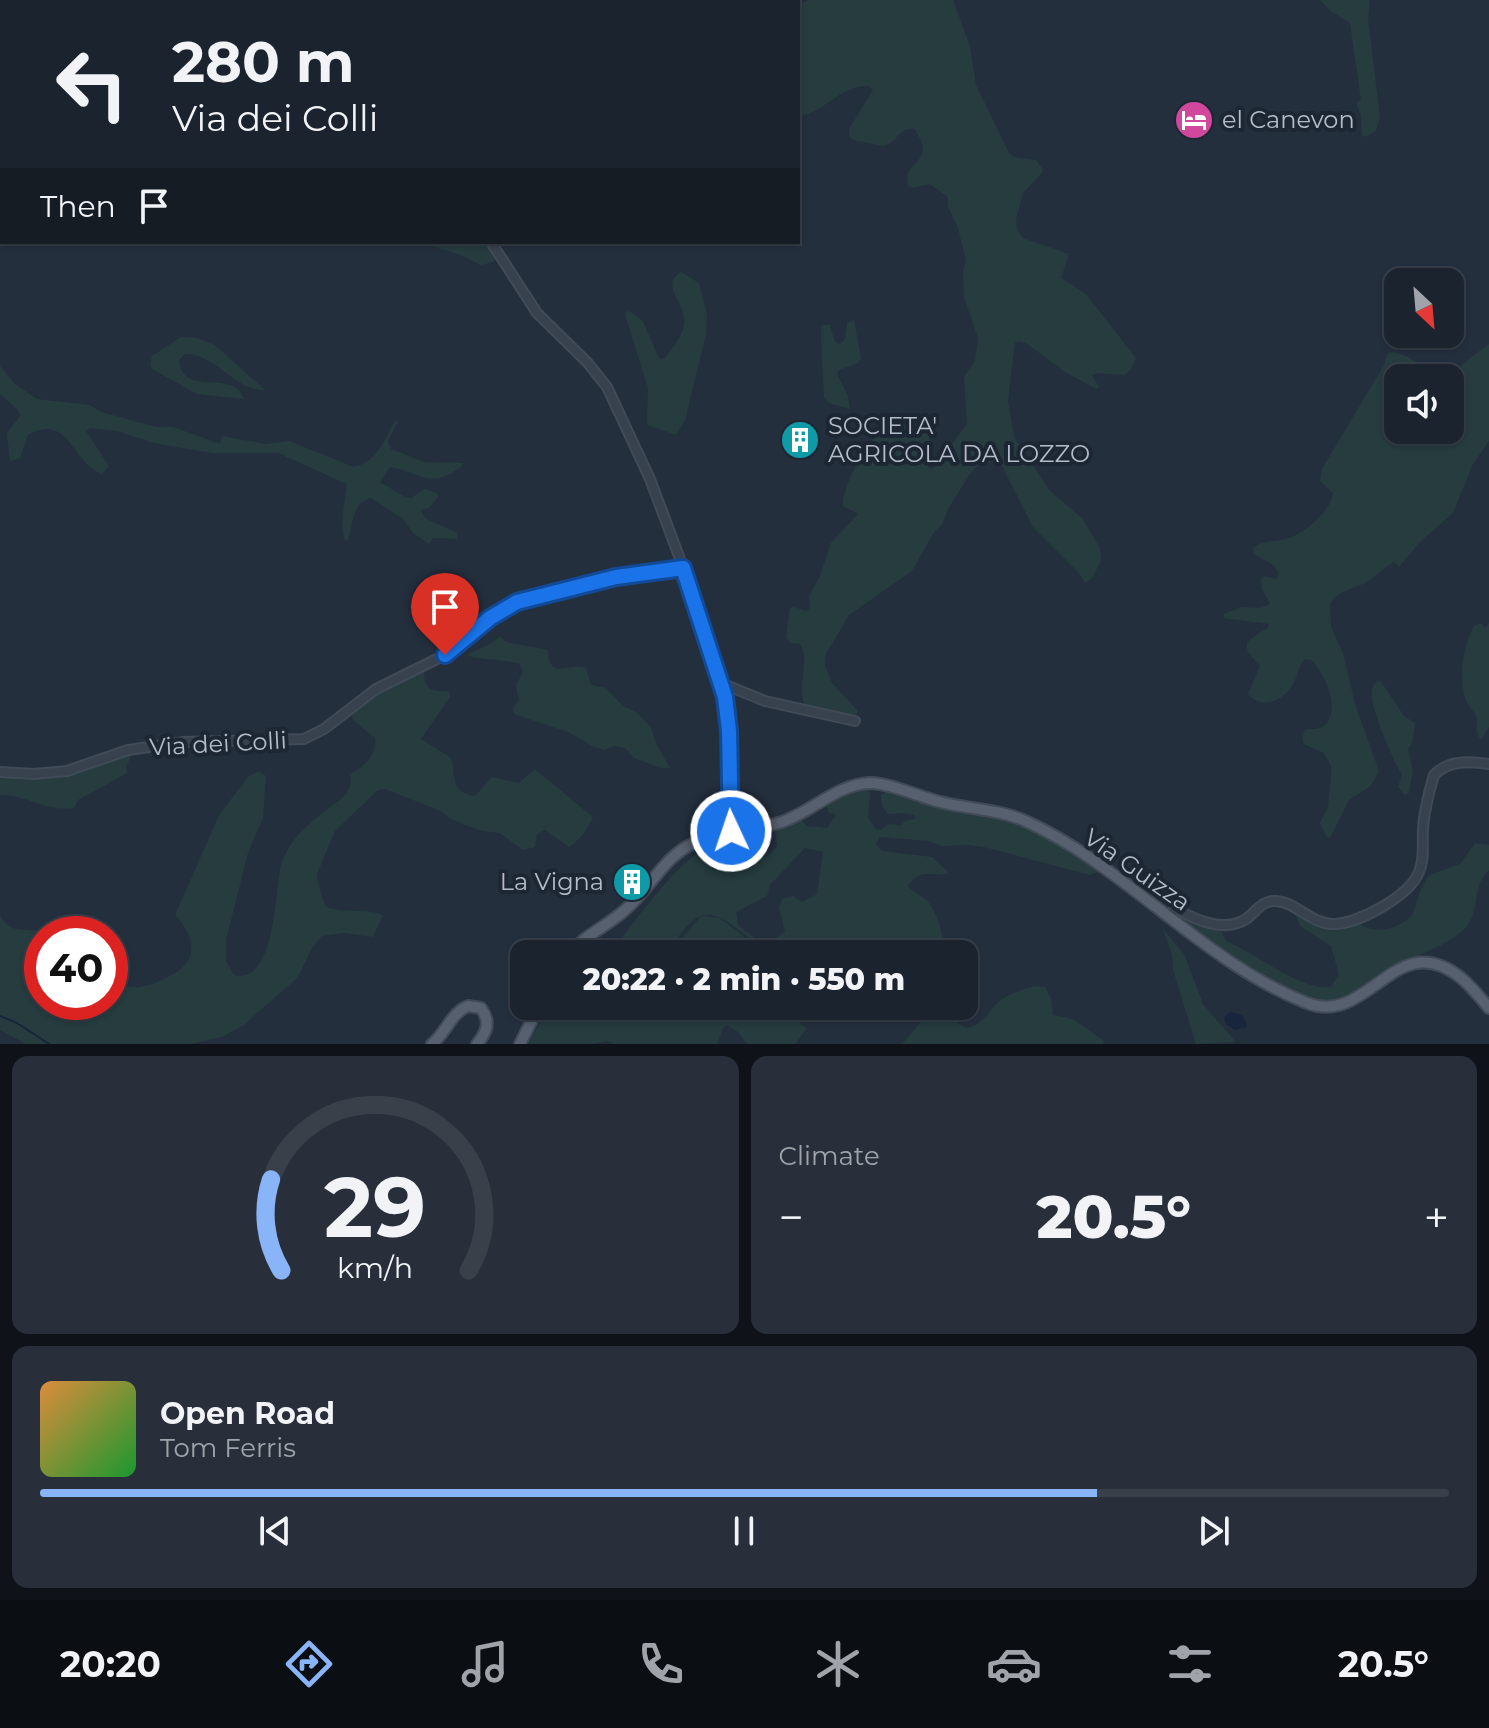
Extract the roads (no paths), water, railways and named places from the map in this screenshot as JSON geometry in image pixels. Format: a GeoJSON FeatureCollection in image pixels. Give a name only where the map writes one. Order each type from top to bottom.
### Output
{"type":"FeatureCollection","features":[{"type":"Feature","properties":{"kind":"main road","name":"Via Guizza"},"geometry":{"type":"LineString","coordinates":[[582,940],[636,900],[676,854],[696,842],[731,831],[785,821],[835,794],[871,783],[943,803],[1021,819],[1070,847],[1244,969],[1282,992],[1319,1007],[1331,1008],[1352,1002],[1401,967],[1424,963],[1459,976],[1489,1008]]}},
{"type":"Feature","properties":{"kind":"main road"},"geometry":{"type":"LineString","coordinates":[[432,1044],[448,1029],[455,1015],[468,1006],[481,1008],[488,1020],[488,1027],[477,1044]]}},
{"type":"Feature","properties":{"kind":"main road"},"geometry":{"type":"LineString","coordinates":[[520,1044],[532,1020]]}},
{"type":"Feature","properties":{"kind":"street"},"geometry":{"type":"LineString","coordinates":[[492,244],[537,313],[587,362],[607,387],[650,479],[721,683],[729,731],[731,831]]}},
{"type":"Feature","properties":{"kind":"street","name":"Via dei Colli"},"geometry":{"type":"LineString","coordinates":[[0,772],[34,774],[67,771],[128,750],[184,742],[304,739],[324,729],[376,689],[445,655],[490,618],[517,602],[616,577],[683,568]]}},
{"type":"Feature","properties":{"kind":"street"},"geometry":{"type":"LineString","coordinates":[[721,683],[765,701],[855,721]]}},
{"type":"Feature","properties":{"kind":"street"},"geometry":{"type":"LineString","coordinates":[[1165,915],[1177,909],[1195,919],[1229,925],[1242,921],[1264,903],[1278,901],[1328,924],[1373,912],[1397,896],[1420,871],[1423,827],[1434,775],[1450,765],[1470,762],[1489,764]]}},
{"type":"Feature","properties":{"kind":"water"},"geometry":{"type":"Polygon","coordinates":[[[1230,1012],[1242,1015],[1247,1025],[1245,1028],[1235,1030],[1226,1024],[1224,1018],[1230,1012]]]}},
{"type":"Feature","properties":{"kind":"waterway"},"geometry":{"type":"LineString","coordinates":[[0,1016],[49,1044]]}},
{"type":"Feature","properties":{"kind":"place","name":"el Canevon"},"geometry":{"type":"Point","coordinates":[1194,120]}},
{"type":"Feature","properties":{"kind":"place","name":"SOCIETA' AGRICOLA DA LOZZO"},"geometry":{"type":"Point","coordinates":[800,440]}},
{"type":"Feature","properties":{"kind":"place","name":"La Vigna"},"geometry":{"type":"Point","coordinates":[632,882]}}]}
